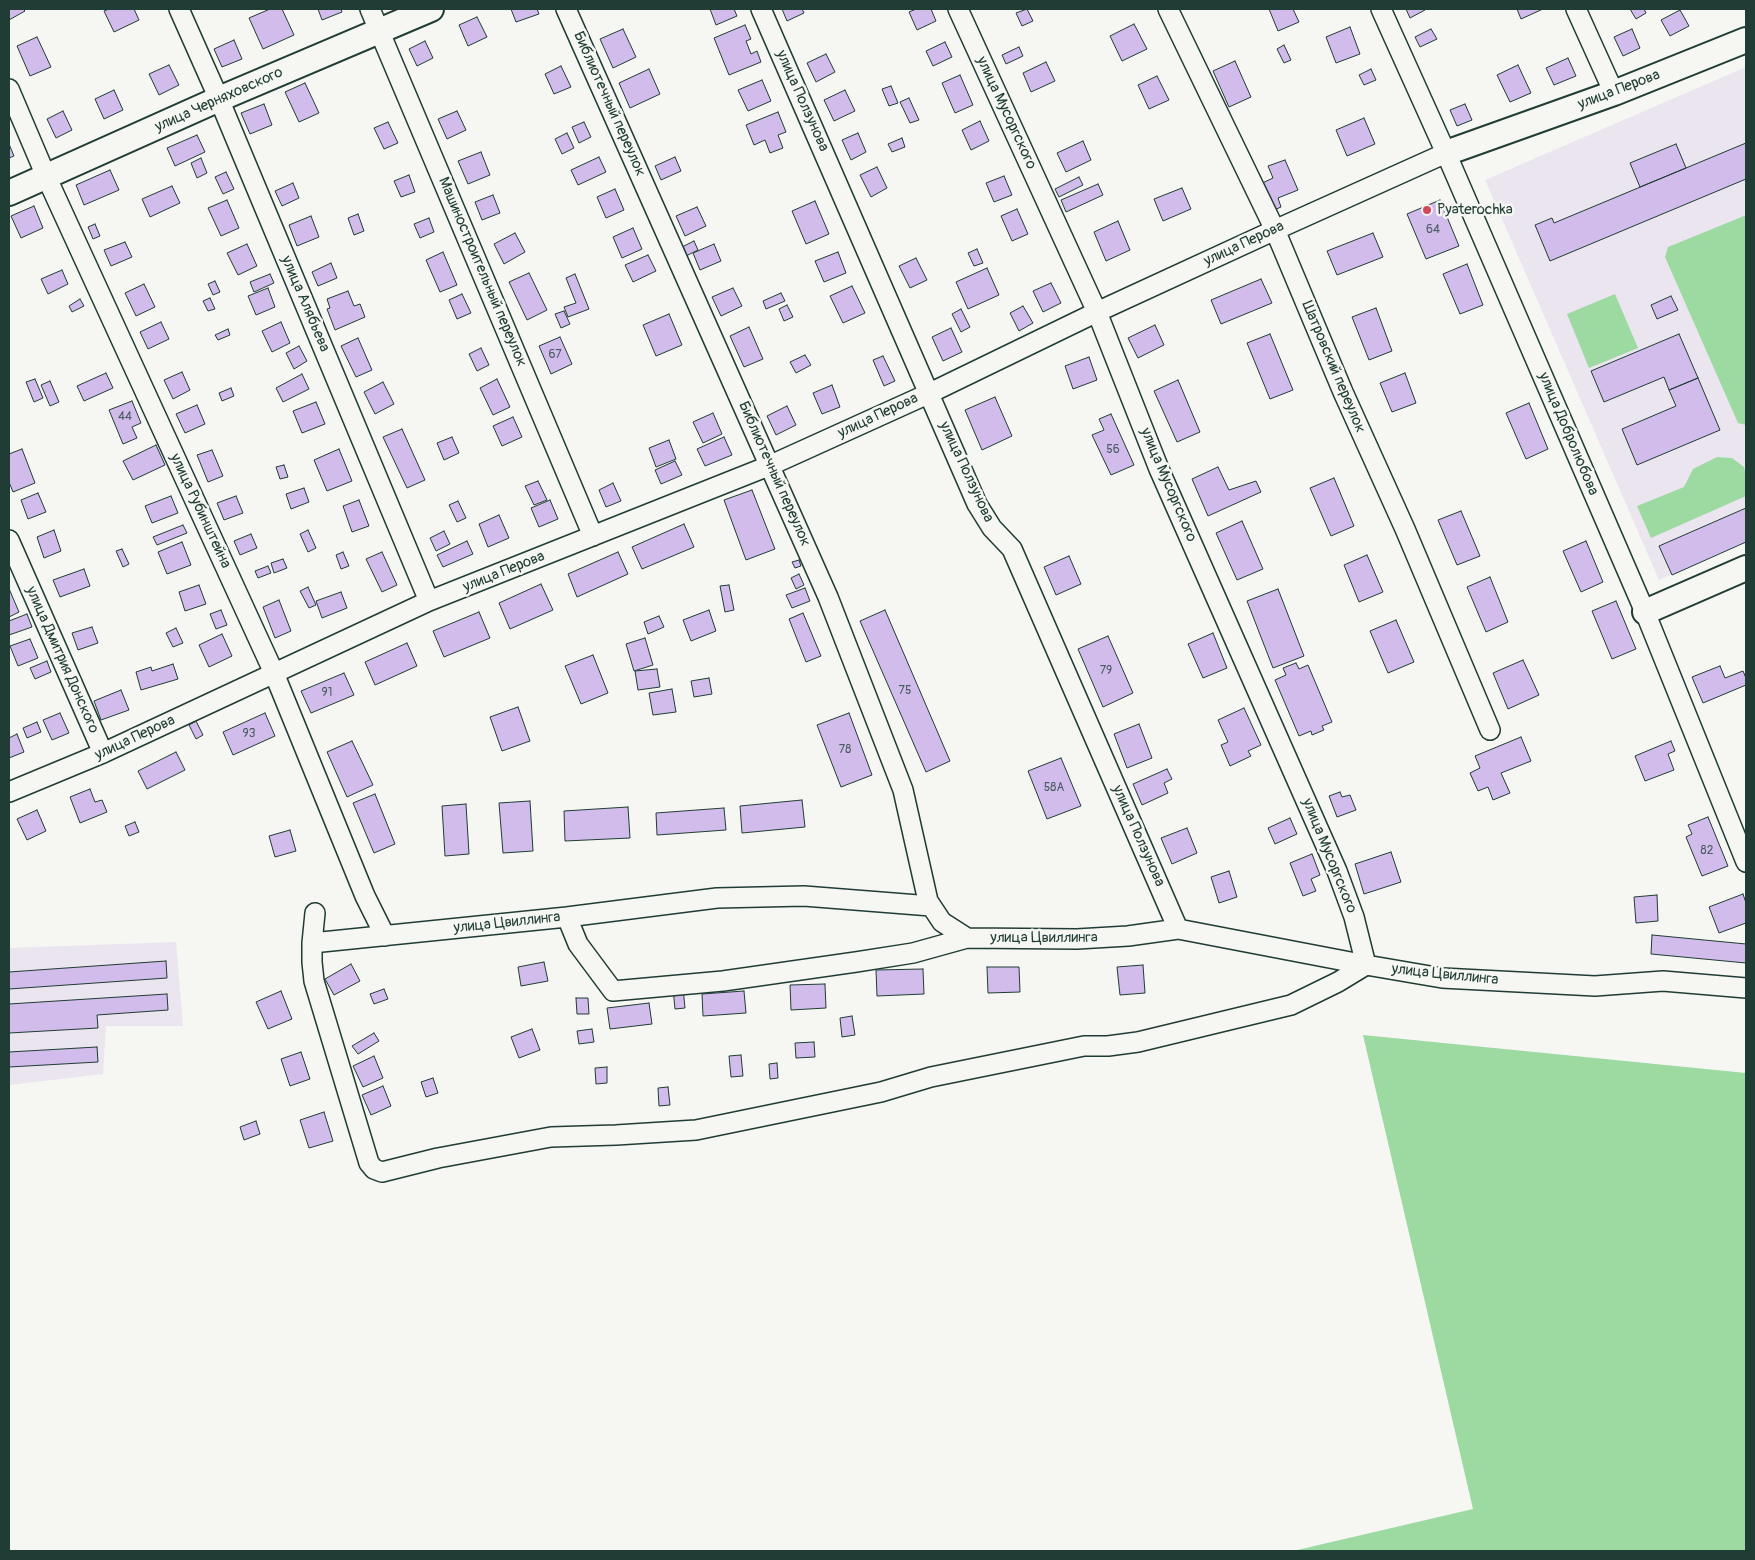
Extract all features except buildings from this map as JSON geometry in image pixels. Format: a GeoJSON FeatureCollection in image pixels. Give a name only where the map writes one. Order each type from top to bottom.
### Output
{"type":"FeatureCollection","features":[{"type":"Feature","properties":{"kind":"street","name":"улица Алябьева"},"geometry":{"type":"LineString","coordinates":[[178,9],[219,99],[429,601]]}},
{"type":"Feature","properties":{"kind":"street","name":"Машиностроительный переулок"},"geometry":{"type":"LineString","coordinates":[[370,9],[593,536]]}},
{"type":"Feature","properties":{"kind":"street","name":"улица Черняховского"},"geometry":{"type":"LineString","coordinates":[[9,193],[219,99],[430,9]]}},
{"type":"Feature","properties":{"kind":"street","name":"Библиотечный переулок"},"geometry":{"type":"LineString","coordinates":[[566,9],[828,596],[903,790],[928,901],[942,922],[967,938]]}},
{"type":"Feature","properties":{"kind":"street","name":"улица Ползунова"},"geometry":{"type":"LineString","coordinates":[[761,9],[977,504],[992,528],[1012,549],[1178,929]]}},
{"type":"Feature","properties":{"kind":"street","name":"улица Мусоргского"},"geometry":{"type":"LineString","coordinates":[[958,9],[1097,312],[1159,469],[1337,871],[1354,917],[1366,965]]}},
{"type":"Feature","properties":{"kind":"street","name":"Шатровский переулок"},"geometry":{"type":"LineString","coordinates":[[1168,9],[1275,230],[1343,392],[1405,528],[1490,730]]}},
{"type":"Feature","properties":{"kind":"street","name":"улица Добролюбова"},"geometry":{"type":"LineString","coordinates":[[1382,9],[1645,612],[1746,862]]}},
{"type":"Feature","properties":{"kind":"street"},"geometry":{"type":"LineString","coordinates":[[1576,9],[1614,93]]}},
{"type":"Feature","properties":{"kind":"street","name":"улица Перова"},"geometry":{"type":"LineString","coordinates":[[9,792],[103,753],[429,601],[771,465],[930,393],[1097,312],[1446,153],[1614,93],[1746,40]]}},
{"type":"Feature","properties":{"kind":"street","name":"улица Рубинштейна"},"geometry":{"type":"LineString","coordinates":[[9,89],[46,176],[274,672],[358,877],[385,936]]}},
{"type":"Feature","properties":{"kind":"street","name":"улица Дмитрия Донского"},"geometry":{"type":"LineString","coordinates":[[9,540],[103,753]]}},
{"type":"Feature","properties":{"kind":"street"},"geometry":{"type":"LineString","coordinates":[[1645,612],[1746,568]]}},
{"type":"Feature","properties":{"kind":"street"},"geometry":{"type":"LineString","coordinates":[[567,917],[717,898],[804,896],[931,906]]}},
{"type":"Feature","properties":{"kind":"street"},"geometry":{"type":"LineString","coordinates":[[315,913],[312,943],[314,981],[369,1163],[374,1169],[382,1172],[438,1158],[551,1137],[696,1130],[881,1092],[931,1077],[1084,1046],[1108,1046],[1138,1042],[1291,1005],[1338,982],[1366,965]]}},
{"type":"Feature","properties":{"kind":"street","name":"улица Цвиллинга"},"geometry":{"type":"LineString","coordinates":[[312,943],[567,917],[578,944],[613,991],[723,981],[913,953],[967,938],[1077,939],[1128,936],[1178,929],[1442,978],[1595,986],[1663,981],[1746,988]]}},
{"type":"Feature","properties":{"kind":"shaded area"},"geometry":{"type":"Polygon","coordinates":[[[1746,67],[1746,542],[1659,580],[1485,180],[1746,67]]]}},
{"type":"Feature","properties":{"kind":"shaded area"},"geometry":{"type":"Polygon","coordinates":[[[176,942],[183,1026],[106,1026],[103,1074],[9,1085],[9,948],[176,942]]]}},
{"type":"Feature","properties":{"kind":"green space"},"geometry":{"type":"Polygon","coordinates":[[[1744,216],[1746,217],[1746,425],[1738,423],[1665,257],[1668,247],[1744,216]]]}},
{"type":"Feature","properties":{"kind":"green space"},"geometry":{"type":"Polygon","coordinates":[[[1615,294],[1638,348],[1589,368],[1567,314],[1615,294]]]}},
{"type":"Feature","properties":{"kind":"green space"},"geometry":{"type":"Polygon","coordinates":[[[1717,457],[1732,458],[1744,467],[1746,496],[1651,538],[1637,506],[1684,487],[1693,469],[1717,457]]]}},
{"type":"Feature","properties":{"kind":"green space"},"geometry":{"type":"Polygon","coordinates":[[[1363,1035],[1746,1073],[1746,1551],[1293,1551],[1473,1509],[1363,1035]]]}},
{"type":"Feature","properties":{"kind":"place","name":"Pyaterochka"},"geometry":{"type":"Point","coordinates":[1427,210]}}]}
